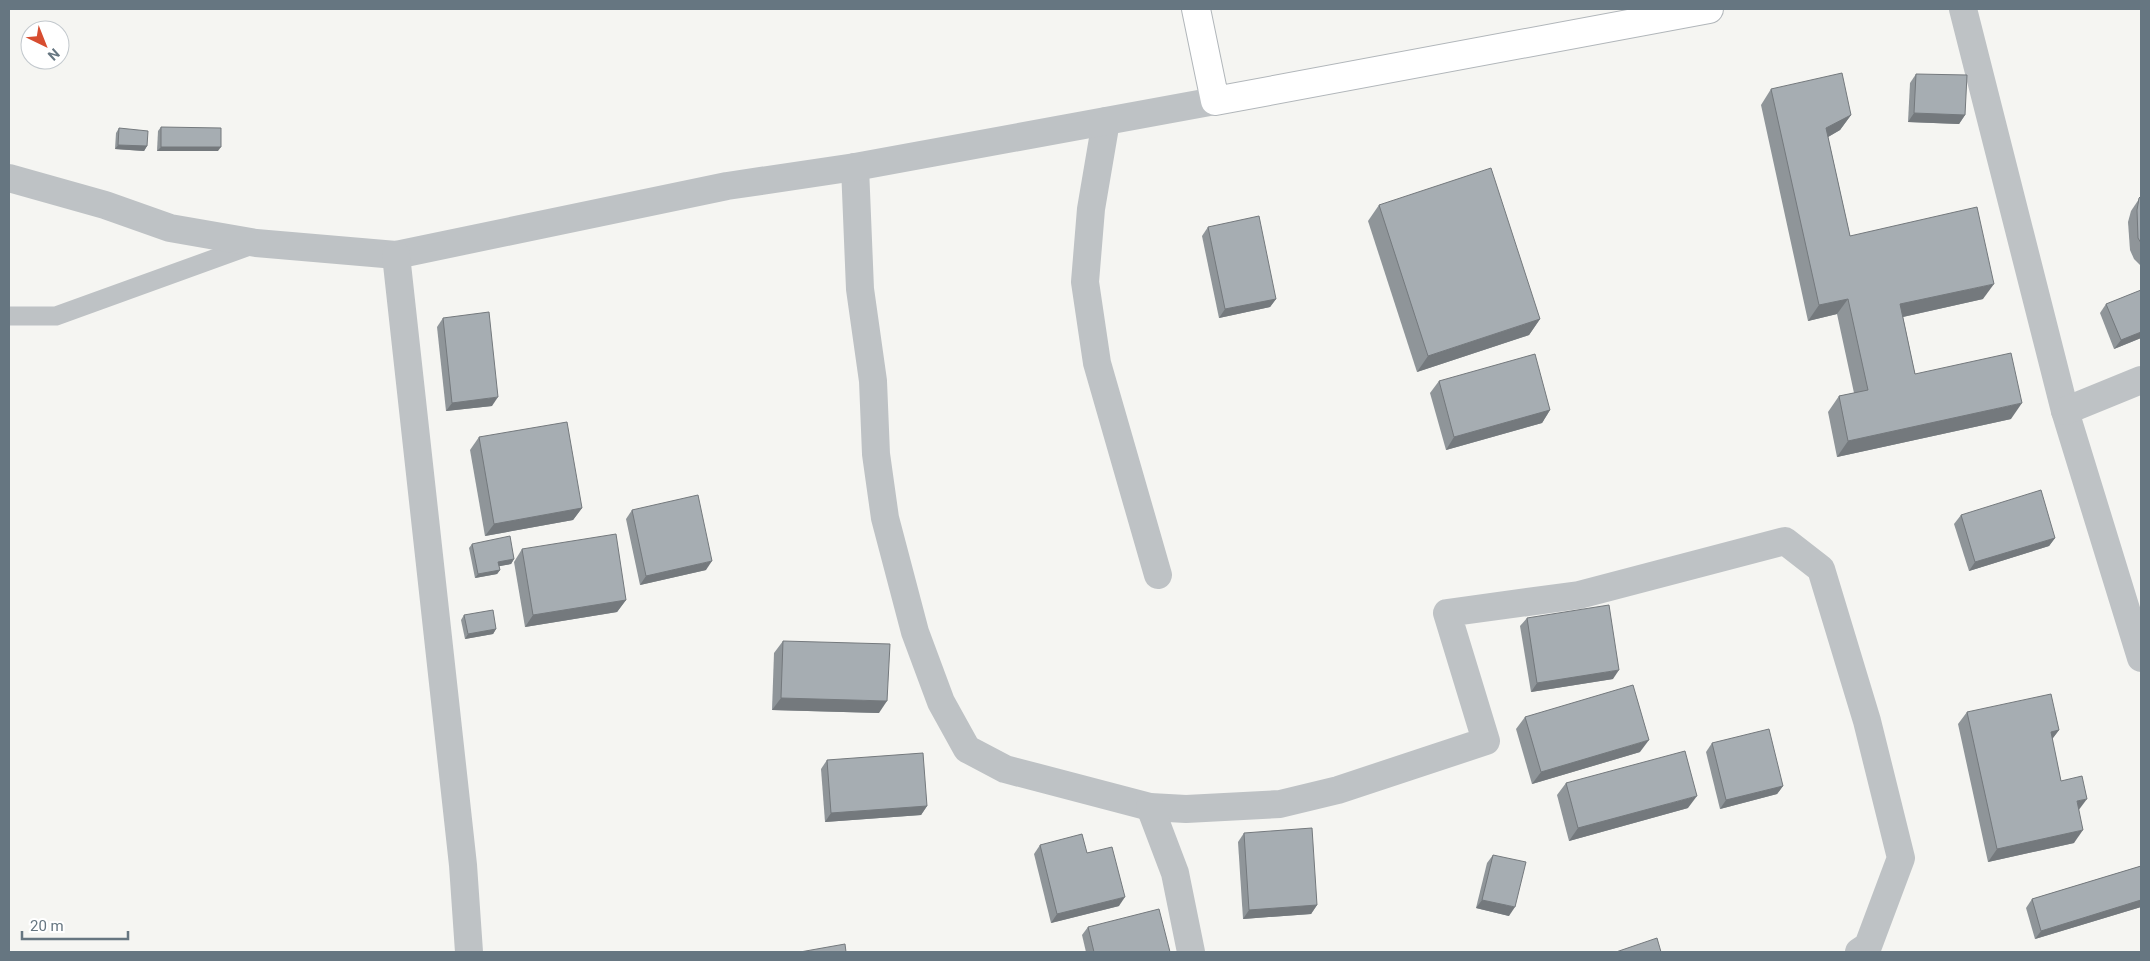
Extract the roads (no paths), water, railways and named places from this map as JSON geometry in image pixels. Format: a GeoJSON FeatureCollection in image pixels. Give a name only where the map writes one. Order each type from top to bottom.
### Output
{"type":"FeatureCollection","features":[{"type":"Feature","properties":{"kind":"street"},"geometry":{"type":"LineString","coordinates":[[1196,9],[1215,101]]}},
{"type":"Feature","properties":{"kind":"street"},"geometry":{"type":"LineString","coordinates":[[9,178],[105,204],[170,228],[256,243],[396,255],[726,186],[855,167],[1709,9]]}},
{"type":"Feature","properties":{"kind":"street"},"geometry":{"type":"LineString","coordinates":[[1963,9],[2065,411],[2141,658]]}},
{"type":"Feature","properties":{"kind":"street"},"geometry":{"type":"LineString","coordinates":[[1106,121],[1091,209],[1085,282],[1097,364],[1158,575]]}},
{"type":"Feature","properties":{"kind":"street"},"geometry":{"type":"LineString","coordinates":[[855,167],[860,289],[873,381],[876,454],[884,518],[915,632],[942,702],[967,748],[1005,769],[1150,807],[1186,809],[1280,804],[1338,790],[1486,741],[1447,613],[1579,595],[1785,541],[1821,569],[1867,721],[1901,858],[1868,946],[1859,952]]}},
{"type":"Feature","properties":{"kind":"street"},"geometry":{"type":"LineString","coordinates":[[396,255],[463,864],[469,952]]}},
{"type":"Feature","properties":{"kind":"street"},"geometry":{"type":"LineString","coordinates":[[2065,411],[2141,380]]}},
{"type":"Feature","properties":{"kind":"street"},"geometry":{"type":"LineString","coordinates":[[1150,807],[1175,873],[1191,952]]}},
{"type":"Feature","properties":{"kind":"lane"},"geometry":{"type":"LineString","coordinates":[[9,316],[56,316],[256,243]]}}]}
